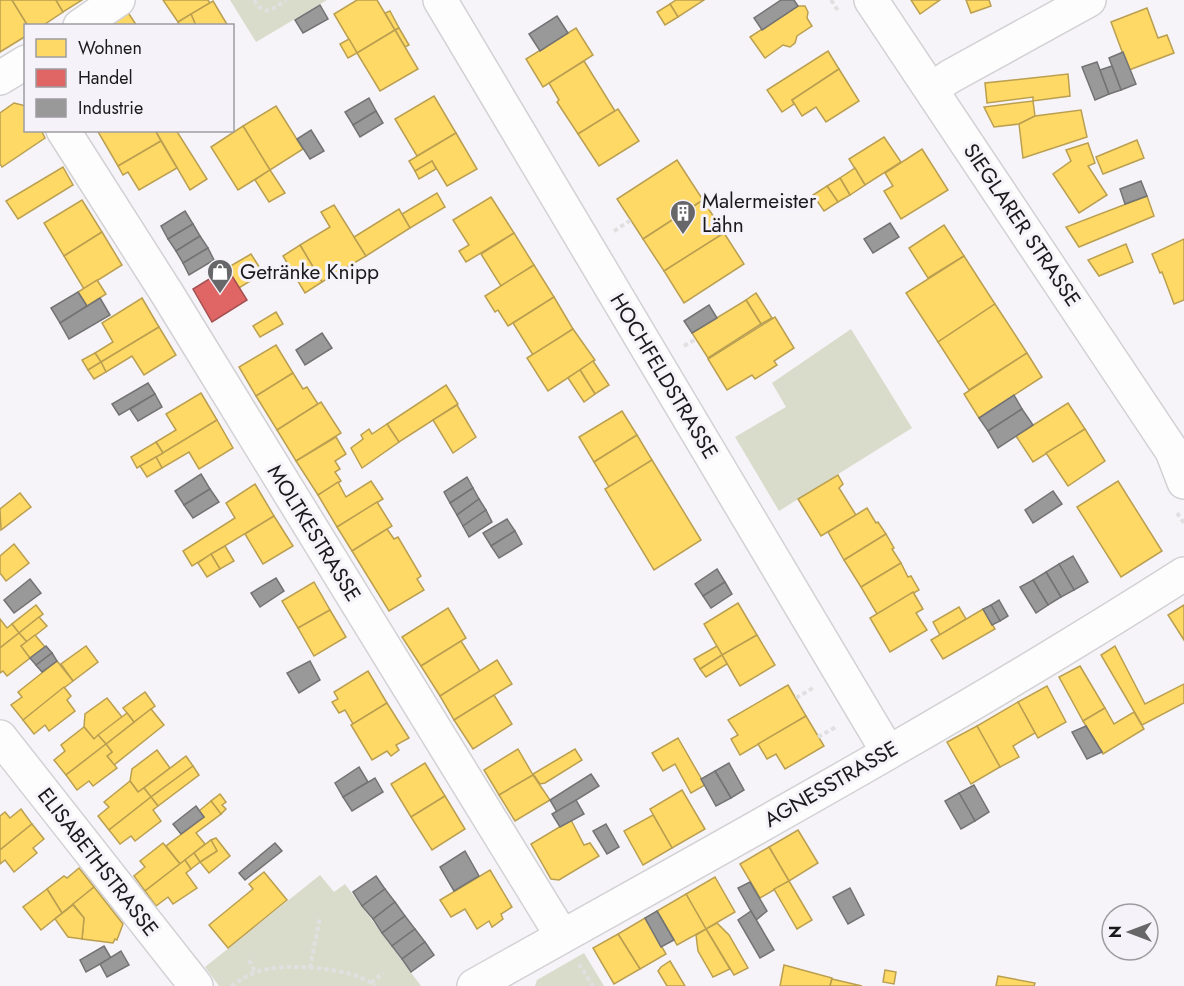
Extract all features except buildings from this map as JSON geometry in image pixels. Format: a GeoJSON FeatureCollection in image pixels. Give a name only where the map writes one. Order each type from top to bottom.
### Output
{"type":"FeatureCollection","features":[{"type":"Feature","properties":{"kind":"street"},"geometry":{"type":"LineString","coordinates":[[83,24],[118,0]]}},
{"type":"Feature","properties":{"kind":"street","name":"HOCHFELDSTRASSE"},"geometry":{"type":"LineString","coordinates":[[440,0],[888,752]]}},
{"type":"Feature","properties":{"kind":"street","name":"SIEGLARER STRASSE"},"geometry":{"type":"LineString","coordinates":[[871,0],[1178,455],[1184,482]]}},
{"type":"Feature","properties":{"kind":"street"},"geometry":{"type":"LineString","coordinates":[[931,89],[1089,0]]}},
{"type":"Feature","properties":{"kind":"street","name":"MOLTKESTRASSE"},"geometry":{"type":"LineString","coordinates":[[64,132],[173,304],[562,936]]}},
{"type":"Feature","properties":{"kind":"street","name":"AGNESSTRASSE"},"geometry":{"type":"LineString","coordinates":[[482,984],[562,936],[888,752],[1103,626],[1184,574]]}},
{"type":"Feature","properties":{"kind":"street","name":"ELISABETHSTRASSE"},"geometry":{"type":"LineString","coordinates":[[0,737],[196,986]]}},
{"type":"Feature","properties":{"kind":"path"},"geometry":{"type":"LineString","coordinates":[[254,0],[266,11],[286,0]]}},
{"type":"Feature","properties":{"kind":"path"},"geometry":{"type":"LineString","coordinates":[[624,226],[631,220]]}},
{"type":"Feature","properties":{"kind":"path"},"geometry":{"type":"LineString","coordinates":[[689,344],[696,339]]}},
{"type":"Feature","properties":{"kind":"path"},"geometry":{"type":"LineString","coordinates":[[310,968],[320,917]]}},
{"type":"Feature","properties":{"kind":"path"},"geometry":{"type":"LineString","coordinates":[[249,960],[255,972]]}},
{"type":"Feature","properties":{"kind":"path"},"geometry":{"type":"LineString","coordinates":[[231,986],[255,972],[283,967],[341,972],[373,984],[383,973]]}},
{"type":"Feature","properties":{"kind":"green space"},"geometry":{"type":"Polygon","coordinates":[[[230,0],[327,0],[256,42],[230,0]]]}},
{"type":"Feature","properties":{"kind":"green space"},"geometry":{"type":"Polygon","coordinates":[[[851,329],[912,428],[779,511],[735,437],[786,407],[772,383],[851,329]]]}},
{"type":"Feature","properties":{"kind":"green space"},"geometry":{"type":"Polygon","coordinates":[[[320,875],[334,892],[345,884],[421,986],[219,986],[205,967],[320,875]]]}},
{"type":"Feature","properties":{"kind":"green space"},"geometry":{"type":"Polygon","coordinates":[[[584,953],[604,986],[535,986],[537,980],[584,953]]]}},
{"type":"Feature","properties":{"kind":"place","name":"Malermeister Lähn"},"geometry":{"type":"Point","coordinates":[683,236]}},
{"type":"Feature","properties":{"kind":"place","name":"Getränke Knipp"},"geometry":{"type":"Point","coordinates":[220,295]}}]}
